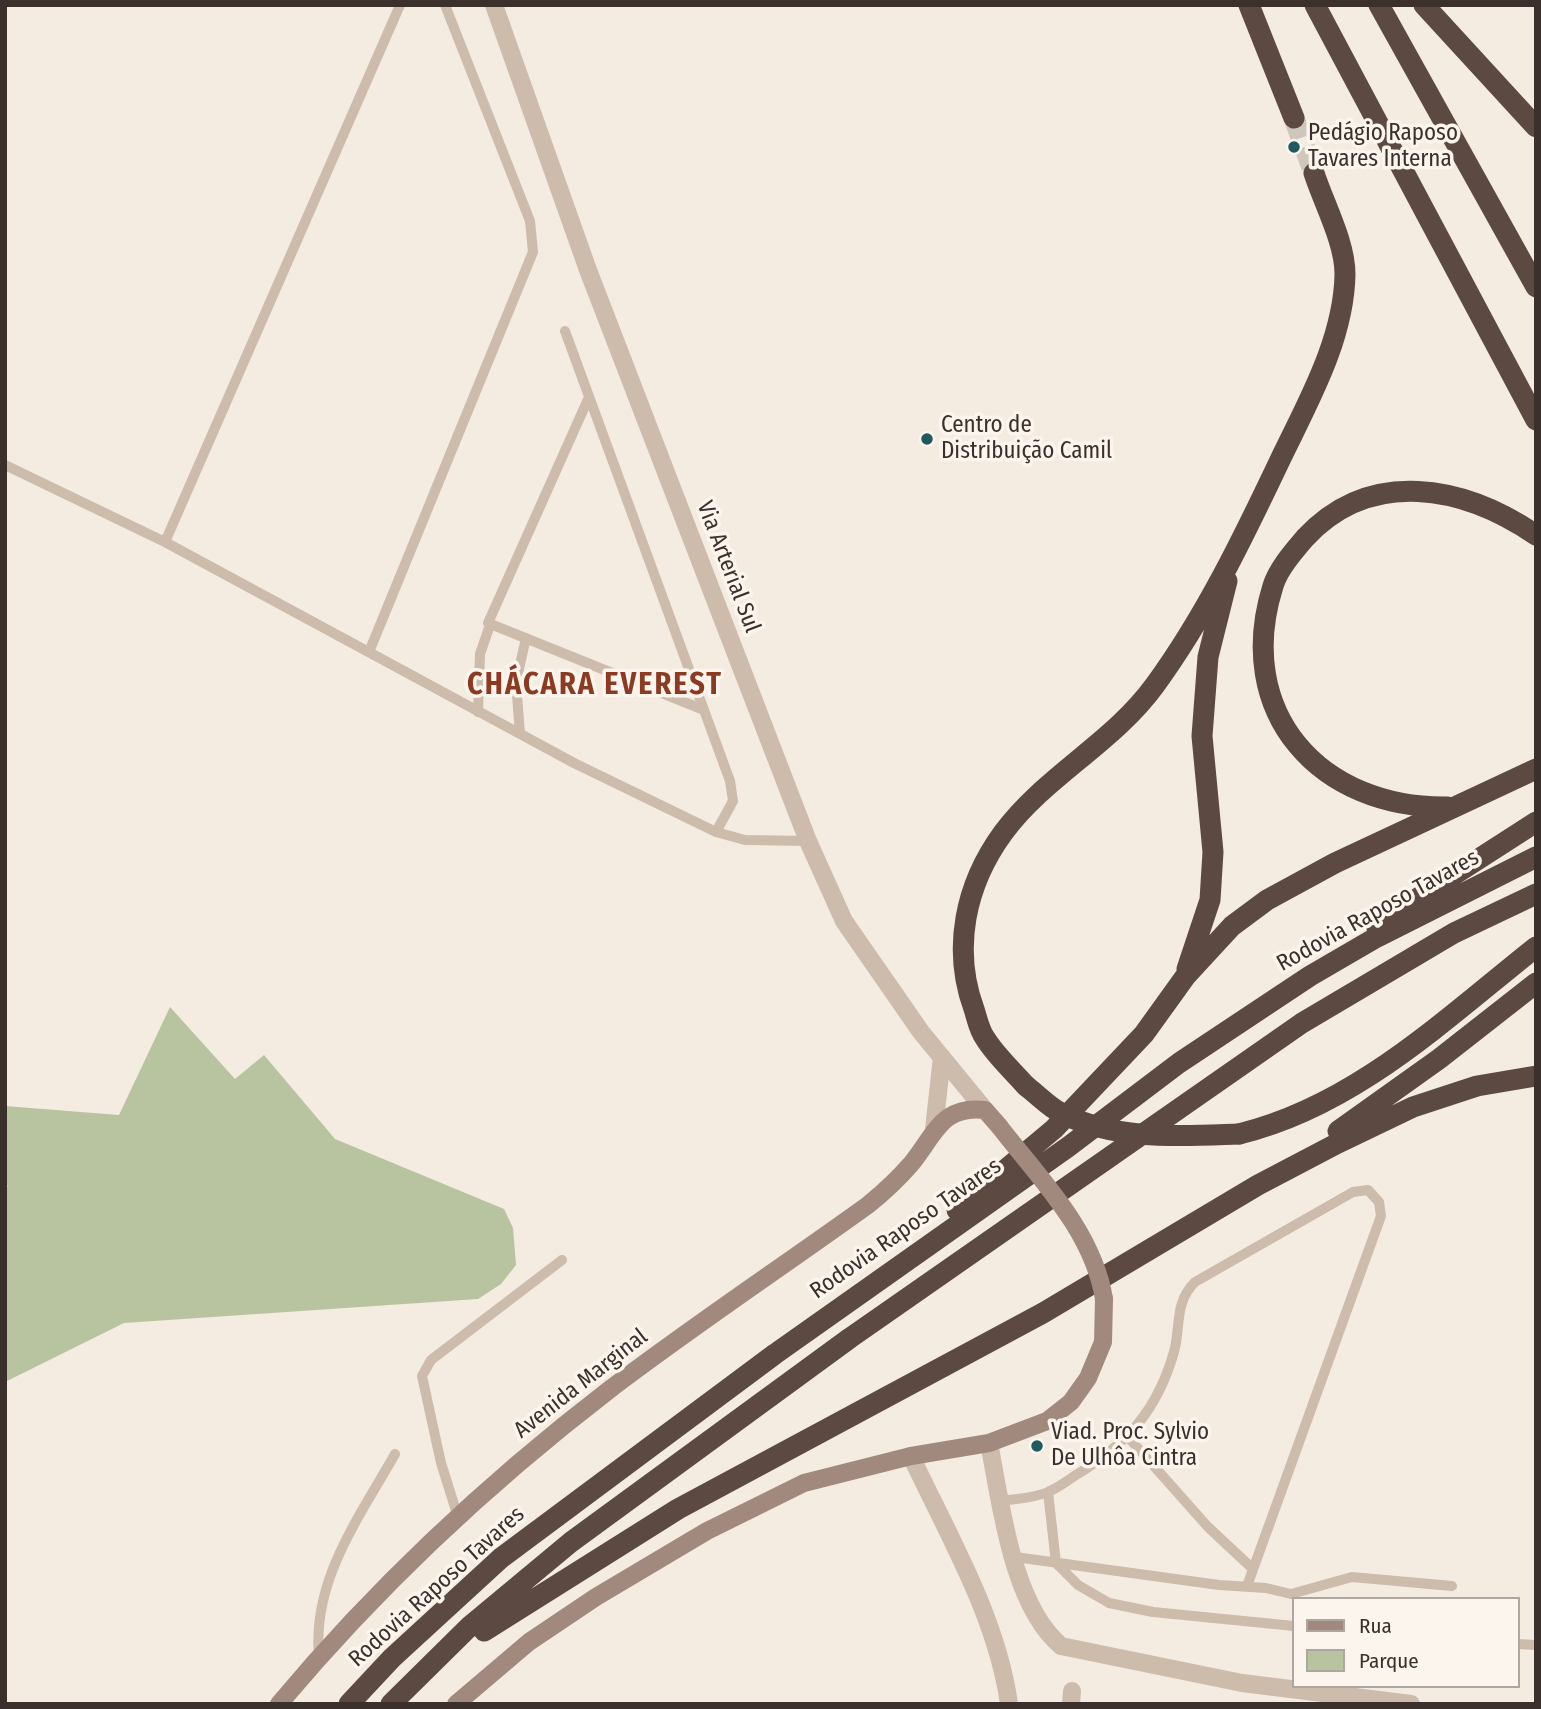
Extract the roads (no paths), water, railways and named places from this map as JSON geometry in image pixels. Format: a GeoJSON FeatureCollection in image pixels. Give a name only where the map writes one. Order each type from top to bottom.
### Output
{"type":"FeatureCollection","features":[{"type":"Feature","properties":{"kind":"highway"},"geometry":{"type":"LineString","coordinates":[[1249,5],[1294,118]]}},
{"type":"Feature","properties":{"kind":"highway"},"geometry":{"type":"LineString","coordinates":[[1315,5],[1536,420]]}},
{"type":"Feature","properties":{"kind":"highway"},"geometry":{"type":"LineString","coordinates":[[1380,5],[1536,287]]}},
{"type":"Feature","properties":{"kind":"highway"},"geometry":{"type":"LineString","coordinates":[[1424,5],[1536,127]]}},
{"type":"Feature","properties":{"kind":"highway"},"geometry":{"type":"LineString","coordinates":[[1314,173],[1345,271],[1343,296],[1334,333],[1313,391],[1233,558],[1154,686],[1122,723],[1042,794],[1003,834],[974,888],[961,937],[966,987],[984,1038],[1026,1086],[1060,1112],[1109,1129],[1155,1136],[1239,1134],[1295,1116],[1329,1100],[1375,1072],[1536,947]]}},
{"type":"Feature","properties":{"kind":"highway"},"geometry":{"type":"LineString","coordinates":[[1457,807],[1417,808],[1385,802],[1360,793],[1326,774],[1300,747],[1275,710],[1262,664],[1264,624],[1273,583],[1295,549],[1317,525],[1357,501],[1403,490],[1446,494],[1502,512],[1536,535]]}},
{"type":"Feature","properties":{"kind":"highway"},"geometry":{"type":"LineString","coordinates":[[1185,977],[1210,900],[1213,852],[1202,736],[1208,657],[1233,558]]}},
{"type":"Feature","properties":{"kind":"highway"},"geometry":{"type":"LineString","coordinates":[[826,1317],[1054,1129],[1144,1034],[1185,977],[1232,926],[1267,900],[1335,863],[1536,769]]}},
{"type":"Feature","properties":{"kind":"highway"},"geometry":{"type":"LineString","coordinates":[[1310,976],[1387,917],[1536,822]]}},
{"type":"Feature","properties":{"kind":"highway","name":"Rodovia Raposo Tavares"},"geometry":{"type":"LineString","coordinates":[[349,1704],[392,1658],[501,1558],[826,1317],[1068,1147],[1179,1063],[1310,976],[1377,937],[1536,857]]}},
{"type":"Feature","properties":{"kind":"highway"},"geometry":{"type":"LineString","coordinates":[[391,1704],[415,1677],[470,1626],[571,1542],[850,1338],[1302,1023],[1454,933],[1536,894]]}},
{"type":"Feature","properties":{"kind":"highway"},"geometry":{"type":"LineString","coordinates":[[415,1677],[523,1604],[678,1509],[1043,1313],[1258,1185],[1378,1104],[1536,983]]}},
{"type":"Feature","properties":{"kind":"highway"},"geometry":{"type":"LineString","coordinates":[[1258,1185],[1412,1107],[1477,1086],[1536,1076]]}},
{"type":"Feature","properties":{"kind":"main road"},"geometry":{"type":"LineString","coordinates":[[456,1704],[529,1642],[707,1531],[804,1483],[911,1456],[989,1443],[1047,1421],[1071,1402],[1088,1378],[1103,1342],[1104,1299],[1093,1253],[1078,1229],[985,1110]]}},
{"type":"Feature","properties":{"kind":"main road","name":"Avenida Marginal"},"geometry":{"type":"LineString","coordinates":[[279,1704],[319,1656],[403,1566],[458,1517],[611,1389],[895,1183],[934,1129],[960,1111],[985,1110]]}},
{"type":"Feature","properties":{"kind":"street","name":"Via Arterial Sul"},"geometry":{"type":"LineString","coordinates":[[494,5],[588,270],[808,841],[844,921],[942,1057],[985,1110]]}},
{"type":"Feature","properties":{"kind":"street","name":"Avenida Marginal"},"geometry":{"type":"LineString","coordinates":[[934,1129],[942,1057]]}},
{"type":"Feature","properties":{"kind":"street"},"geometry":{"type":"LineString","coordinates":[[989,1443],[1000,1501],[1034,1614],[1047,1634],[1061,1646],[1242,1683],[1411,1704]]}},
{"type":"Feature","properties":{"kind":"street"},"geometry":{"type":"LineString","coordinates":[[911,1456],[977,1596],[1005,1674],[1009,1704]]}},
{"type":"Feature","properties":{"kind":"lane"},"geometry":{"type":"LineString","coordinates":[[165,541],[400,5]]}},
{"type":"Feature","properties":{"kind":"lane"},"geometry":{"type":"LineString","coordinates":[[369,652],[533,252],[530,222],[445,5]]}},
{"type":"Feature","properties":{"kind":"lane"},"geometry":{"type":"LineString","coordinates":[[565,331],[732,790],[733,801],[716,832]]}},
{"type":"Feature","properties":{"kind":"lane"},"geometry":{"type":"LineString","coordinates":[[478,712],[480,654],[491,625],[489,619],[589,397]]}},
{"type":"Feature","properties":{"kind":"lane"},"geometry":{"type":"LineString","coordinates":[[5,465],[165,541],[478,712],[716,832],[745,840],[808,841]]}},
{"type":"Feature","properties":{"kind":"lane"},"geometry":{"type":"LineString","coordinates":[[5,471],[17,470]]}},
{"type":"Feature","properties":{"kind":"lane"},"geometry":{"type":"LineString","coordinates":[[491,625],[704,710]]}},
{"type":"Feature","properties":{"kind":"lane"},"geometry":{"type":"LineString","coordinates":[[520,734],[516,682],[526,638]]}},
{"type":"Feature","properties":{"kind":"lane"},"geometry":{"type":"LineString","coordinates":[[1000,1501],[1048,1492],[1111,1454],[1128,1437],[1165,1384],[1185,1292],[1214,1269],[1353,1192],[1368,1190],[1379,1202],[1381,1216],[1247,1586]]}},
{"type":"Feature","properties":{"kind":"lane"},"geometry":{"type":"LineString","coordinates":[[458,1517],[435,1440],[422,1376],[431,1360],[562,1260]]}},
{"type":"Feature","properties":{"kind":"lane"},"geometry":{"type":"LineString","coordinates":[[1128,1437],[1208,1527],[1253,1569]]}},
{"type":"Feature","properties":{"kind":"lane"},"geometry":{"type":"LineString","coordinates":[[319,1656],[316,1629],[320,1606],[334,1562],[395,1454]]}},
{"type":"Feature","properties":{"kind":"lane"},"geometry":{"type":"LineString","coordinates":[[1048,1492],[1056,1563],[1079,1586],[1109,1603],[1153,1612],[1292,1626]]}},
{"type":"Feature","properties":{"kind":"lane"},"geometry":{"type":"LineString","coordinates":[[1015,1557],[1291,1594],[1352,1577],[1452,1586]]}},
{"type":"Feature","properties":{"kind":"tunnel"},"geometry":{"type":"LineString","coordinates":[[1294,118],[1314,173]]}},
{"type":"Feature","properties":{"kind":"place","name":"Pedágio Raposo Tavares Interna"},"geometry":{"type":"Point","coordinates":[1294,147]}},
{"type":"Feature","properties":{"kind":"place","name":"Centro de Distribuição Camil"},"geometry":{"type":"Point","coordinates":[927,439]}},
{"type":"Feature","properties":{"kind":"place","name":"Viad. Proc. Sylvio De Ulhôa Cintra"},"geometry":{"type":"Point","coordinates":[1037,1446]}},
{"type":"Feature","properties":{"kind":"district","name":"CHÁCARA EVEREST"},"geometry":{"type":"Point","coordinates":[595,686]}}]}
